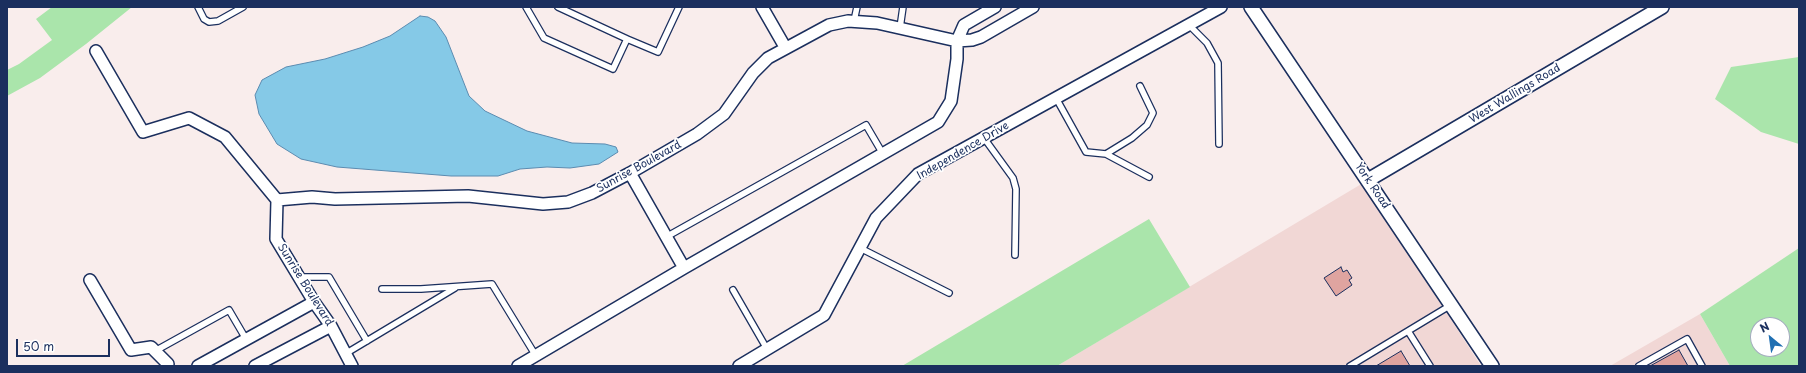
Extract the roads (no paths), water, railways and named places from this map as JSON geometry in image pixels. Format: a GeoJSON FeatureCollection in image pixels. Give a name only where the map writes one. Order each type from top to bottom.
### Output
{"type":"FeatureCollection","features":[{"type":"Feature","properties":{"kind":"street"},"geometry":{"type":"LineString","coordinates":[[762,7],[785,47]]}},
{"type":"Feature","properties":{"kind":"street"},"geometry":{"type":"LineString","coordinates":[[518,366],[684,268],[938,122],[951,102],[957,59],[957,41],[964,25],[995,7]]}},
{"type":"Feature","properties":{"kind":"street","name":"Sunrise Boulevard"},"geometry":{"type":"LineString","coordinates":[[352,366],[331,326],[314,302],[276,239],[277,200],[312,197],[335,200],[468,196],[543,204],[568,202],[592,193],[630,173],[697,134],[724,114],[758,68],[768,58],[785,47],[829,25],[854,21],[877,23],[957,41],[972,40],[981,37],[1033,7]]}},
{"type":"Feature","properties":{"kind":"street","name":"Independence Drive"},"geometry":{"type":"LineString","coordinates":[[739,366],[824,315],[876,218],[918,174],[1221,7]]}},
{"type":"Feature","properties":{"kind":"street","name":"York Road"},"geometry":{"type":"LineString","coordinates":[[1250,7],[1492,366]]}},
{"type":"Feature","properties":{"kind":"street","name":"West Wallings Road"},"geometry":{"type":"LineString","coordinates":[[1368,180],[1662,7]]}},
{"type":"Feature","properties":{"kind":"street"},"geometry":{"type":"LineString","coordinates":[[96,51],[143,132],[189,118],[225,137],[277,200]]}},
{"type":"Feature","properties":{"kind":"street"},"geometry":{"type":"LineString","coordinates":[[630,173],[684,268]]}},
{"type":"Feature","properties":{"kind":"street"},"geometry":{"type":"LineString","coordinates":[[90,280],[131,350],[151,347],[166,365]]}},
{"type":"Feature","properties":{"kind":"street"},"geometry":{"type":"LineString","coordinates":[[198,366],[314,302]]}},
{"type":"Feature","properties":{"kind":"street"},"geometry":{"type":"LineString","coordinates":[[255,366],[331,326]]}},
{"type":"Feature","properties":{"kind":"lane"},"geometry":{"type":"LineString","coordinates":[[198,7],[204,19],[209,22],[218,21],[243,7]]}},
{"type":"Feature","properties":{"kind":"lane"},"geometry":{"type":"LineString","coordinates":[[526,7],[544,38],[613,69],[627,39]]}},
{"type":"Feature","properties":{"kind":"lane"},"geometry":{"type":"LineString","coordinates":[[558,7],[658,52],[679,7]]}},
{"type":"Feature","properties":{"kind":"lane"},"geometry":{"type":"LineString","coordinates":[[854,21],[856,7]]}},
{"type":"Feature","properties":{"kind":"lane"},"geometry":{"type":"LineString","coordinates":[[900,28],[903,7]]}},
{"type":"Feature","properties":{"kind":"lane"},"geometry":{"type":"LineString","coordinates":[[1189,25],[1207,43],[1218,63],[1219,144]]}},
{"type":"Feature","properties":{"kind":"lane"},"geometry":{"type":"LineString","coordinates":[[1106,154],[1132,138],[1147,125],[1153,113],[1140,86]]}},
{"type":"Feature","properties":{"kind":"lane"},"geometry":{"type":"LineString","coordinates":[[1056,98],[1086,152],[1106,154],[1149,177]]}},
{"type":"Feature","properties":{"kind":"lane"},"geometry":{"type":"LineString","coordinates":[[666,237],[866,125],[883,154]]}},
{"type":"Feature","properties":{"kind":"lane"},"geometry":{"type":"LineString","coordinates":[[984,138],[1013,178],[1016,189],[1015,255]]}},
{"type":"Feature","properties":{"kind":"lane"},"geometry":{"type":"LineString","coordinates":[[860,248],[949,293]]}},
{"type":"Feature","properties":{"kind":"lane"},"geometry":{"type":"LineString","coordinates":[[299,276],[329,277],[367,341]]}},
{"type":"Feature","properties":{"kind":"lane"},"geometry":{"type":"LineString","coordinates":[[382,288],[421,289],[492,284],[536,356]]}},
{"type":"Feature","properties":{"kind":"lane"},"geometry":{"type":"LineString","coordinates":[[345,354],[457,287]]}},
{"type":"Feature","properties":{"kind":"lane"},"geometry":{"type":"LineString","coordinates":[[733,290],[767,349]]}},
{"type":"Feature","properties":{"kind":"lane"},"geometry":{"type":"LineString","coordinates":[[1350,366],[1451,305]]}},
{"type":"Feature","properties":{"kind":"lane"},"geometry":{"type":"LineString","coordinates":[[155,351],[229,310],[246,340]]}},
{"type":"Feature","properties":{"kind":"lane"},"geometry":{"type":"LineString","coordinates":[[1408,331],[1430,366]]}},
{"type":"Feature","properties":{"kind":"lane"},"geometry":{"type":"LineString","coordinates":[[1639,366],[1687,338],[1702,366]]}},
{"type":"Feature","properties":{"kind":"water"},"geometry":{"type":"Polygon","coordinates":[[[420,16],[428,17],[435,21],[446,37],[469,96],[485,111],[527,131],[572,143],[605,144],[616,147],[618,152],[599,164],[570,168],[547,167],[520,169],[498,176],[451,176],[337,167],[301,159],[277,144],[259,114],[255,95],[262,80],[286,67],[325,59],[363,47],[390,36],[420,16]]]}}]}
